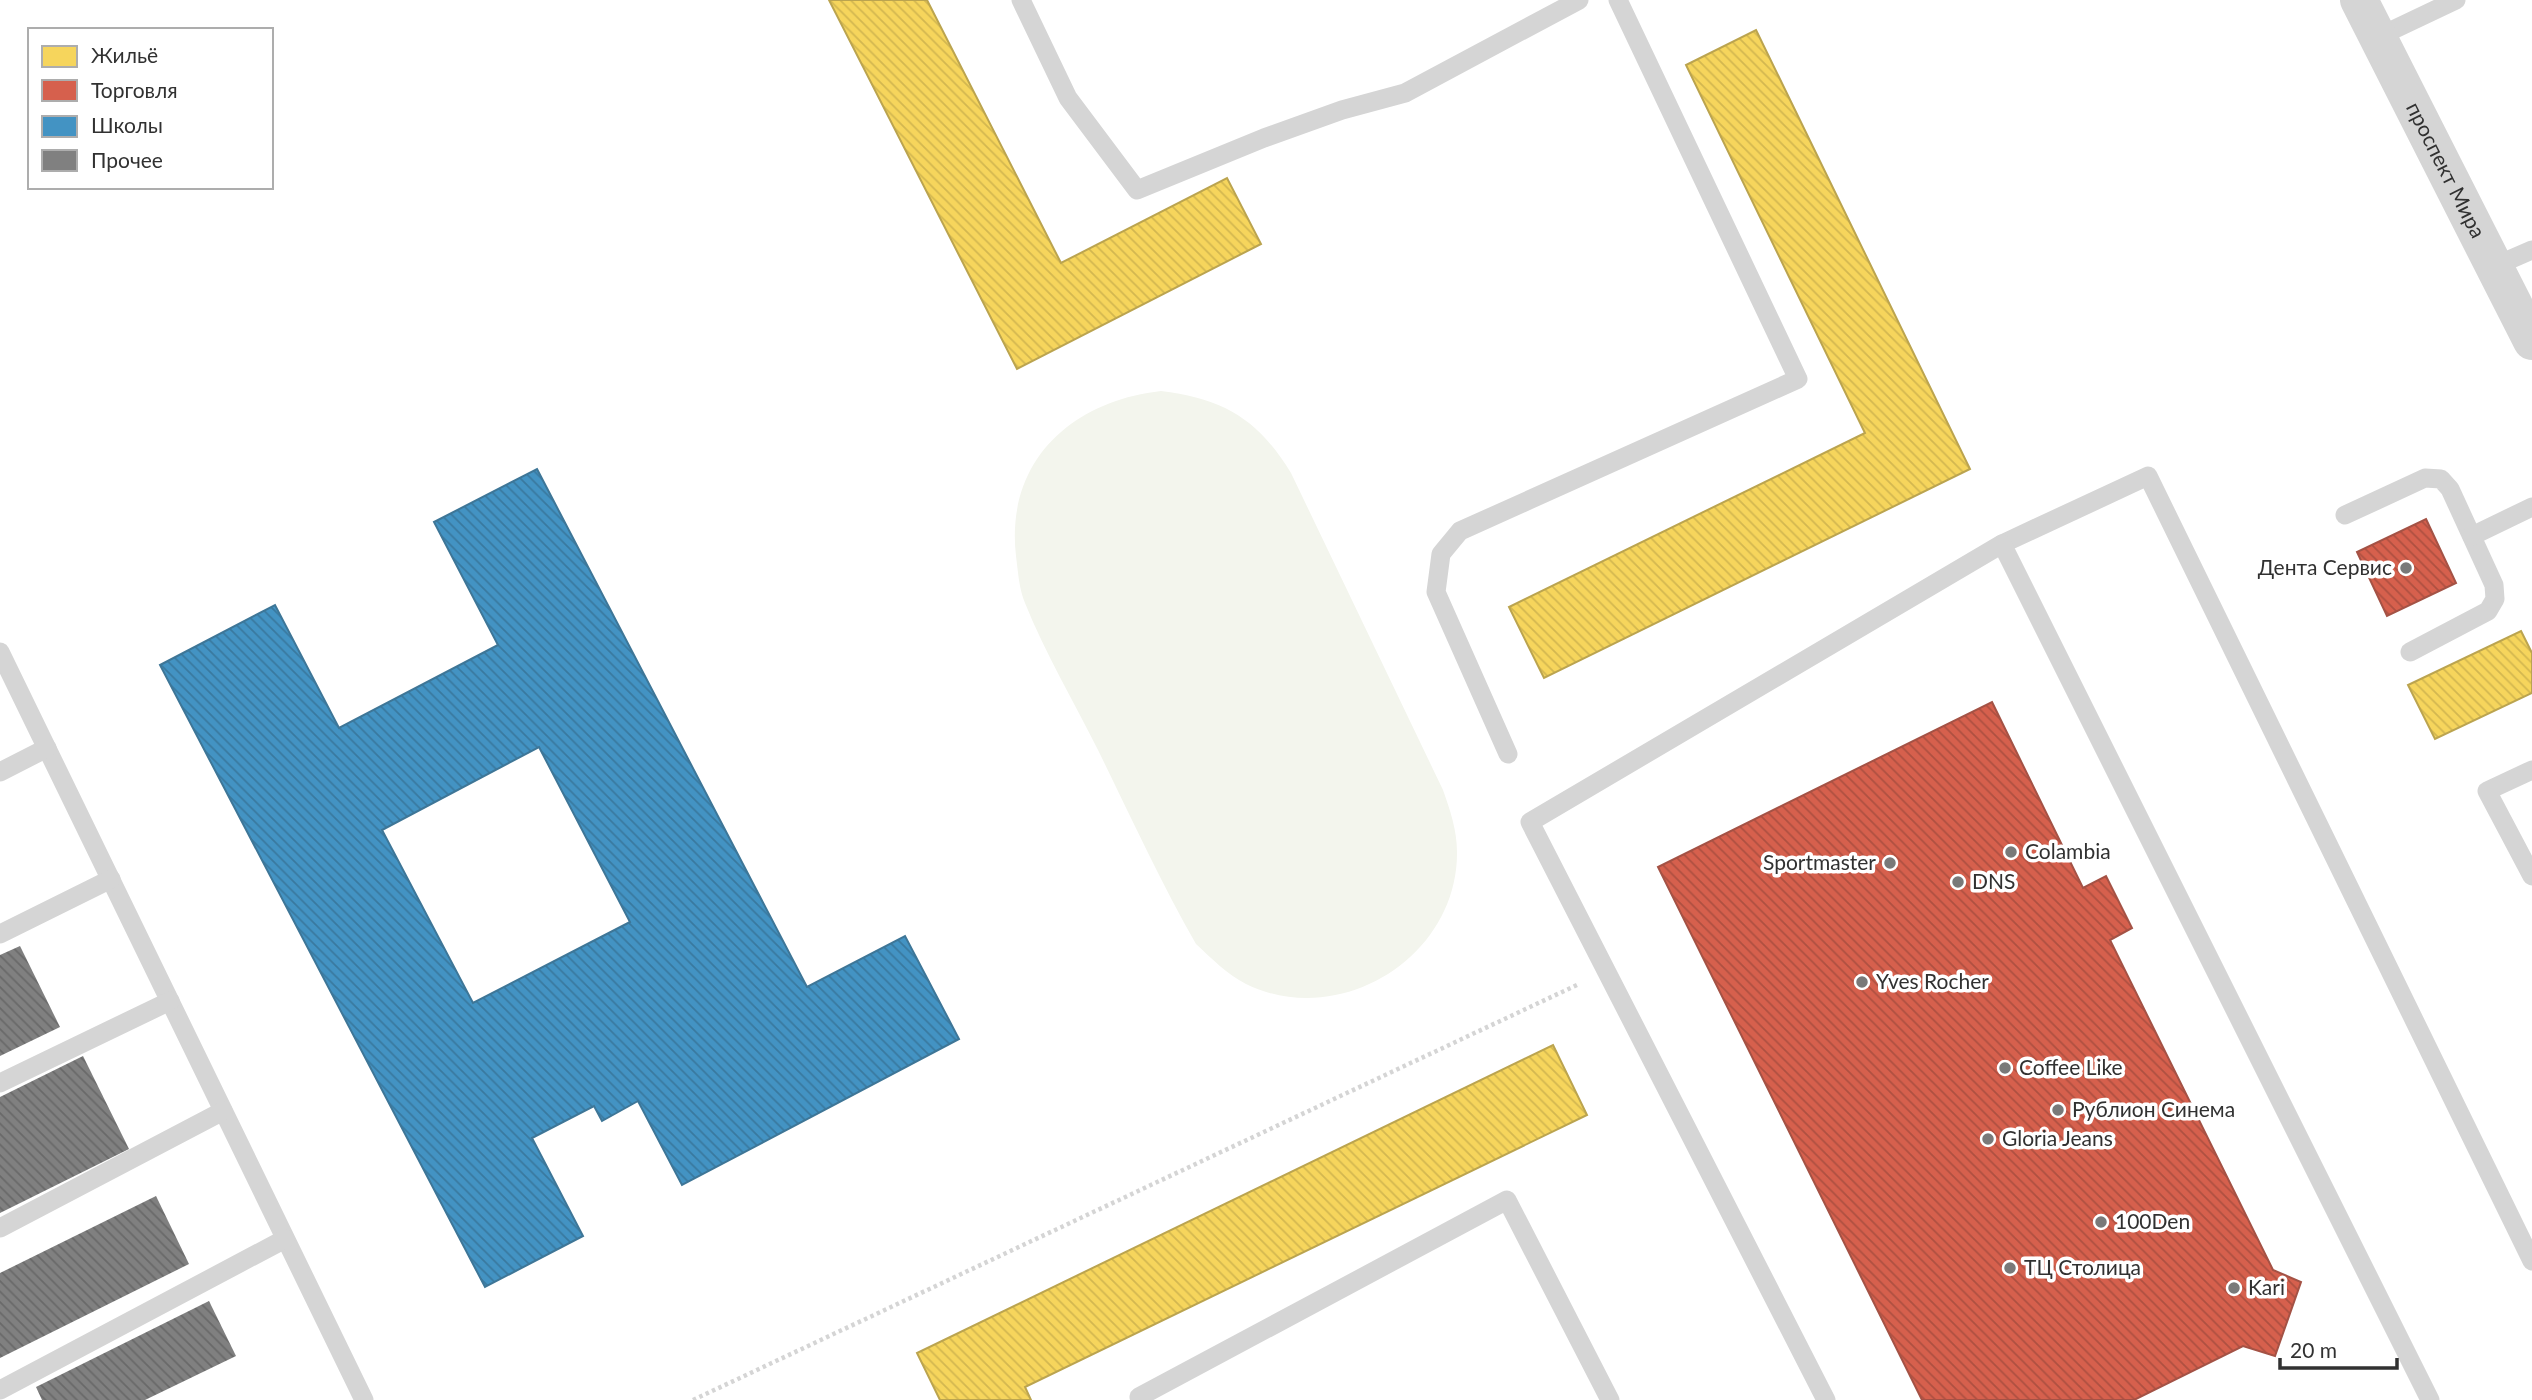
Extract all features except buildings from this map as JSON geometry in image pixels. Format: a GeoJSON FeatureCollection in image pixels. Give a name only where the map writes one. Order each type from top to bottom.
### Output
{"type":"FeatureCollection","features":[{"type":"Feature","properties":{"kind":"street","name":"проспект Мира"},"geometry":{"type":"LineString","coordinates":[[2359,0],[2532,341]]}},
{"type":"Feature","properties":{"kind":"lane"},"geometry":{"type":"LineString","coordinates":[[1021,0],[1068,98],[1137,190],[1264,138],[1342,110],[1405,93],[1579,0]]}},
{"type":"Feature","properties":{"kind":"lane"},"geometry":{"type":"LineString","coordinates":[[1508,754],[1436,592],[1441,554],[1460,531],[1798,379],[1618,0]]}},
{"type":"Feature","properties":{"kind":"lane"},"geometry":{"type":"LineString","coordinates":[[2378,37],[2456,0]]}},
{"type":"Feature","properties":{"kind":"lane"},"geometry":{"type":"LineString","coordinates":[[2495,265],[2532,250]]}},
{"type":"Feature","properties":{"kind":"lane"},"geometry":{"type":"LineString","coordinates":[[1826,1400],[1530,822],[2003,544],[2148,476],[2532,1261]]}},
{"type":"Feature","properties":{"kind":"lane"},"geometry":{"type":"LineString","coordinates":[[2345,515],[2425,478],[2441,480],[2450,489],[2494,585],[2495,599],[2488,611],[2410,653]]}},
{"type":"Feature","properties":{"kind":"lane"},"geometry":{"type":"LineString","coordinates":[[2472,536],[2532,507]]}},
{"type":"Feature","properties":{"kind":"lane"},"geometry":{"type":"LineString","coordinates":[[2003,544],[2430,1400]]}},
{"type":"Feature","properties":{"kind":"lane"},"geometry":{"type":"LineString","coordinates":[[0,652],[364,1400]]}},
{"type":"Feature","properties":{"kind":"lane"},"geometry":{"type":"LineString","coordinates":[[0,772],[47,748]]}},
{"type":"Feature","properties":{"kind":"lane"},"geometry":{"type":"LineString","coordinates":[[2532,771],[2487,791],[2532,876]]}},
{"type":"Feature","properties":{"kind":"lane"},"geometry":{"type":"LineString","coordinates":[[0,933],[110,879]]}},
{"type":"Feature","properties":{"kind":"lane"},"geometry":{"type":"LineString","coordinates":[[0,1083],[170,1001]]}},
{"type":"Feature","properties":{"kind":"lane"},"geometry":{"type":"LineString","coordinates":[[0,1228],[223,1111]]}},
{"type":"Feature","properties":{"kind":"lane"},"geometry":{"type":"LineString","coordinates":[[1141,1400],[1139,1397],[1507,1200],[1610,1400]]}},
{"type":"Feature","properties":{"kind":"lane"},"geometry":{"type":"LineString","coordinates":[[0,1390],[285,1239]]}},
{"type":"Feature","properties":{"kind":"path"},"geometry":{"type":"LineString","coordinates":[[692,1400],[1606,971]]}},
{"type":"Feature","properties":{"kind":"shaded area"},"geometry":{"type":"Polygon","coordinates":[[[1161,391],[1221,406],[1252,425],[1279,454],[1291,473],[1448,805],[1457,852],[1452,890],[1438,923],[1415,952],[1387,975],[1354,990],[1319,998],[1282,996],[1239,980],[1196,944],[1051,659],[1023,598],[1016,556],[1015,522],[1021,492],[1034,465],[1051,442],[1073,423],[1099,408],[1129,397],[1161,391]]]}},
{"type":"Feature","properties":{"kind":"place","name":"Дента Сервис"},"geometry":{"type":"Point","coordinates":[2406,568]}},
{"type":"Feature","properties":{"kind":"place","name":"Colambia"},"geometry":{"type":"Point","coordinates":[2011,852]}},
{"type":"Feature","properties":{"kind":"place","name":"Sportmaster"},"geometry":{"type":"Point","coordinates":[1890,863]}},
{"type":"Feature","properties":{"kind":"place","name":"DNS"},"geometry":{"type":"Point","coordinates":[1958,882]}},
{"type":"Feature","properties":{"kind":"place","name":"Yves Rocher"},"geometry":{"type":"Point","coordinates":[1862,982]}},
{"type":"Feature","properties":{"kind":"place","name":"Coffee Like"},"geometry":{"type":"Point","coordinates":[2005,1068]}},
{"type":"Feature","properties":{"kind":"place","name":"Рублион Синема"},"geometry":{"type":"Point","coordinates":[2058,1110]}},
{"type":"Feature","properties":{"kind":"place","name":"Gloria Jeans"},"geometry":{"type":"Point","coordinates":[1988,1139]}},
{"type":"Feature","properties":{"kind":"place","name":"100Den"},"geometry":{"type":"Point","coordinates":[2101,1222]}},
{"type":"Feature","properties":{"kind":"place","name":"ТЦ Столица"},"geometry":{"type":"Point","coordinates":[2010,1268]}},
{"type":"Feature","properties":{"kind":"place","name":"Kari"},"geometry":{"type":"Point","coordinates":[2234,1288]}}]}
